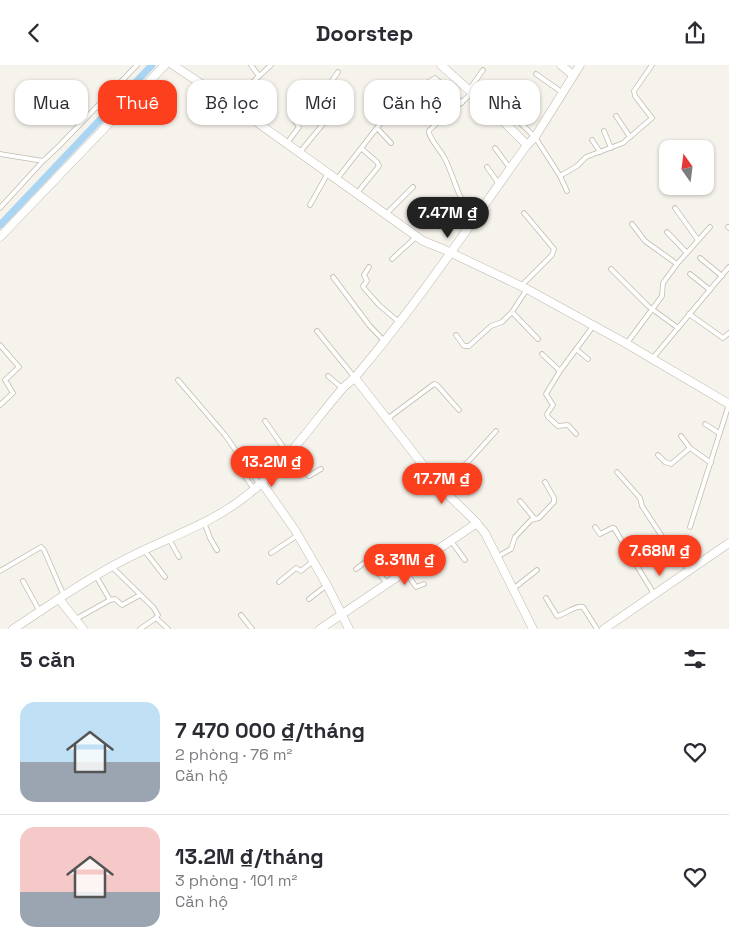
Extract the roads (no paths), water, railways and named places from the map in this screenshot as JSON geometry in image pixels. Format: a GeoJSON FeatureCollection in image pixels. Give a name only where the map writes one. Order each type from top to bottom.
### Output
{"type":"FeatureCollection","features":[{"type":"Feature","properties":{"kind":"street"},"geometry":{"type":"LineString","coordinates":[[0,237],[165,65]]}},
{"type":"Feature","properties":{"kind":"street"},"geometry":{"type":"LineString","coordinates":[[173,65],[196,80]]}},
{"type":"Feature","properties":{"kind":"street"},"geometry":{"type":"LineString","coordinates":[[441,65],[470,88]]}},
{"type":"Feature","properties":{"kind":"street"},"geometry":{"type":"LineString","coordinates":[[561,65],[573,75]]}},
{"type":"Feature","properties":{"kind":"street"},"geometry":{"type":"LineString","coordinates":[[13,629],[23,627],[40,611],[112,567],[234,506],[259,486],[290,453],[343,388],[355,377],[399,322],[531,141],[580,65]]}},
{"type":"Feature","properties":{"kind":"street"},"geometry":{"type":"LineString","coordinates":[[261,125],[416,237],[524,288],[594,325],[729,404]]}},
{"type":"Feature","properties":{"kind":"street"},"geometry":{"type":"LineString","coordinates":[[509,125],[531,141]]}},
{"type":"Feature","properties":{"kind":"street"},"geometry":{"type":"LineString","coordinates":[[355,377],[441,488],[485,533],[533,629]]}},
{"type":"Feature","properties":{"kind":"street"},"geometry":{"type":"LineString","coordinates":[[259,486],[298,535],[327,585],[349,629]]}},
{"type":"Feature","properties":{"kind":"street"},"geometry":{"type":"LineString","coordinates":[[320,629],[477,523]]}},
{"type":"Feature","properties":{"kind":"street"},"geometry":{"type":"LineString","coordinates":[[604,629],[729,543]]}},
{"type":"Feature","properties":{"kind":"street"},"geometry":{"type":"LineString","coordinates":[[62,597],[83,629]]}},
{"type":"Feature","properties":{"kind":"lane"},"geometry":{"type":"LineString","coordinates":[[0,208],[137,65]]}},
{"type":"Feature","properties":{"kind":"lane"},"geometry":{"type":"LineString","coordinates":[[251,65],[259,75]]}},
{"type":"Feature","properties":{"kind":"lane"},"geometry":{"type":"LineString","coordinates":[[254,80],[271,65]]}},
{"type":"Feature","properties":{"kind":"lane"},"geometry":{"type":"LineString","coordinates":[[560,176],[577,166],[586,157],[611,148],[630,137],[652,117],[635,96],[634,91],[652,65]]}},
{"type":"Feature","properties":{"kind":"lane"},"geometry":{"type":"LineString","coordinates":[[477,80],[483,70]]}},
{"type":"Feature","properties":{"kind":"lane"},"geometry":{"type":"LineString","coordinates":[[300,152],[337,107],[327,88],[338,72]]}},
{"type":"Feature","properties":{"kind":"lane"},"geometry":{"type":"LineString","coordinates":[[536,74],[563,93]]}},
{"type":"Feature","properties":{"kind":"lane"},"geometry":{"type":"LineString","coordinates":[[470,91],[462,103],[430,129],[429,135],[439,147],[446,161],[462,202],[476,217]]}},
{"type":"Feature","properties":{"kind":"lane"},"geometry":{"type":"LineString","coordinates":[[616,115],[630,137]]}},
{"type":"Feature","properties":{"kind":"lane"},"geometry":{"type":"LineString","coordinates":[[287,143],[299,127],[298,125]]}},
{"type":"Feature","properties":{"kind":"lane"},"geometry":{"type":"LineString","coordinates":[[337,179],[380,125]]}},
{"type":"Feature","properties":{"kind":"lane"},"geometry":{"type":"LineString","coordinates":[[517,125],[560,176],[567,191]]}},
{"type":"Feature","properties":{"kind":"lane"},"geometry":{"type":"LineString","coordinates":[[377,128],[391,143]]}},
{"type":"Feature","properties":{"kind":"lane"},"geometry":{"type":"LineString","coordinates":[[604,131],[611,148]]}},
{"type":"Feature","properties":{"kind":"lane"},"geometry":{"type":"LineString","coordinates":[[592,140],[600,152]]}},
{"type":"Feature","properties":{"kind":"lane"},"geometry":{"type":"LineString","coordinates":[[495,148],[510,168]]}},
{"type":"Feature","properties":{"kind":"lane"},"geometry":{"type":"LineString","coordinates":[[357,193],[379,166],[362,149]]}},
{"type":"Feature","properties":{"kind":"lane"},"geometry":{"type":"LineString","coordinates":[[0,154],[43,161]]}},
{"type":"Feature","properties":{"kind":"lane"},"geometry":{"type":"LineString","coordinates":[[488,167],[499,184]]}},
{"type":"Feature","properties":{"kind":"lane"},"geometry":{"type":"LineString","coordinates":[[310,205],[328,173]]}},
{"type":"Feature","properties":{"kind":"lane"},"geometry":{"type":"LineString","coordinates":[[386,214],[413,187]]}},
{"type":"Feature","properties":{"kind":"lane"},"geometry":{"type":"LineString","coordinates":[[674,208],[698,240]]}},
{"type":"Feature","properties":{"kind":"lane"},"geometry":{"type":"LineString","coordinates":[[456,335],[464,347],[467,347],[491,326],[502,322],[512,312],[524,288],[552,255],[554,249],[524,213]]}},
{"type":"Feature","properties":{"kind":"lane"},"geometry":{"type":"LineString","coordinates":[[632,224],[645,241],[677,264]]}},
{"type":"Feature","properties":{"kind":"lane"},"geometry":{"type":"LineString","coordinates":[[627,344],[663,294],[663,283],[686,253],[710,227]]}},
{"type":"Feature","properties":{"kind":"lane"},"geometry":{"type":"LineString","coordinates":[[667,232],[686,253]]}},
{"type":"Feature","properties":{"kind":"lane"},"geometry":{"type":"LineString","coordinates":[[392,259],[416,237]]}},
{"type":"Feature","properties":{"kind":"lane"},"geometry":{"type":"LineString","coordinates":[[700,258],[722,276]]}},
{"type":"Feature","properties":{"kind":"lane"},"geometry":{"type":"LineString","coordinates":[[370,267],[364,275],[367,281],[363,286],[364,288],[379,305],[399,322]]}},
{"type":"Feature","properties":{"kind":"lane"},"geometry":{"type":"LineString","coordinates":[[652,359],[729,267]]}},
{"type":"Feature","properties":{"kind":"lane"},"geometry":{"type":"LineString","coordinates":[[611,269],[648,306],[678,328]]}},
{"type":"Feature","properties":{"kind":"lane"},"geometry":{"type":"LineString","coordinates":[[690,274],[710,290]]}},
{"type":"Feature","properties":{"kind":"lane"},"geometry":{"type":"LineString","coordinates":[[333,277],[369,325],[384,341]]}},
{"type":"Feature","properties":{"kind":"lane"},"geometry":{"type":"LineString","coordinates":[[512,312],[538,339]]}},
{"type":"Feature","properties":{"kind":"lane"},"geometry":{"type":"LineString","coordinates":[[689,314],[722,338],[729,333]]}},
{"type":"Feature","properties":{"kind":"lane"},"geometry":{"type":"LineString","coordinates":[[576,434],[568,425],[558,426],[547,416],[553,405],[546,393],[594,325]]}},
{"type":"Feature","properties":{"kind":"lane"},"geometry":{"type":"LineString","coordinates":[[317,331],[355,377]]}},
{"type":"Feature","properties":{"kind":"lane"},"geometry":{"type":"LineString","coordinates":[[0,345],[19,367],[5,380],[13,393],[0,405]]}},
{"type":"Feature","properties":{"kind":"lane"},"geometry":{"type":"LineString","coordinates":[[576,349],[588,359]]}},
{"type":"Feature","properties":{"kind":"lane"},"geometry":{"type":"LineString","coordinates":[[542,354],[560,371]]}},
{"type":"Feature","properties":{"kind":"lane"},"geometry":{"type":"LineString","coordinates":[[328,376],[343,388]]}},
{"type":"Feature","properties":{"kind":"lane"},"geometry":{"type":"LineString","coordinates":[[178,380],[225,435],[259,486]]}},
{"type":"Feature","properties":{"kind":"lane"},"geometry":{"type":"LineString","coordinates":[[387,419],[432,384],[437,385],[459,409]]}},
{"type":"Feature","properties":{"kind":"lane"},"geometry":{"type":"LineString","coordinates":[[690,527],[729,404]]}},
{"type":"Feature","properties":{"kind":"lane"},"geometry":{"type":"LineString","coordinates":[[265,421],[309,476],[321,469]]}},
{"type":"Feature","properties":{"kind":"lane"},"geometry":{"type":"LineString","coordinates":[[705,424],[719,433]]}},
{"type":"Feature","properties":{"kind":"lane"},"geometry":{"type":"LineString","coordinates":[[441,488],[496,431]]}},
{"type":"Feature","properties":{"kind":"lane"},"geometry":{"type":"LineString","coordinates":[[681,437],[690,448],[711,463]]}},
{"type":"Feature","properties":{"kind":"lane"},"geometry":{"type":"LineString","coordinates":[[658,455],[665,463],[672,464],[690,448]]}},
{"type":"Feature","properties":{"kind":"lane"},"geometry":{"type":"LineString","coordinates":[[241,471],[259,486]]}},
{"type":"Feature","properties":{"kind":"lane"},"geometry":{"type":"LineString","coordinates":[[617,473],[640,497],[642,506],[660,535],[690,571]]}},
{"type":"Feature","properties":{"kind":"lane"},"geometry":{"type":"LineString","coordinates":[[497,557],[511,549],[514,537],[534,518],[538,518],[554,501],[545,483]]}},
{"type":"Feature","properties":{"kind":"lane"},"geometry":{"type":"LineString","coordinates":[[520,501],[534,518]]}},
{"type":"Feature","properties":{"kind":"lane"},"geometry":{"type":"LineString","coordinates":[[204,522],[217,550]]}},
{"type":"Feature","properties":{"kind":"lane"},"geometry":{"type":"LineString","coordinates":[[594,527],[600,535],[614,528],[654,594]]}},
{"type":"Feature","properties":{"kind":"lane"},"geometry":{"type":"LineString","coordinates":[[271,553],[298,535]]}},
{"type":"Feature","properties":{"kind":"lane"},"geometry":{"type":"LineString","coordinates":[[169,539],[179,557]]}},
{"type":"Feature","properties":{"kind":"lane"},"geometry":{"type":"LineString","coordinates":[[451,541],[465,560]]}},
{"type":"Feature","properties":{"kind":"lane"},"geometry":{"type":"LineString","coordinates":[[0,571],[41,547],[44,550],[62,597]]}},
{"type":"Feature","properties":{"kind":"lane"},"geometry":{"type":"LineString","coordinates":[[144,551],[165,577]]}},
{"type":"Feature","properties":{"kind":"lane"},"geometry":{"type":"LineString","coordinates":[[279,582],[296,568],[301,571],[313,561]]}},
{"type":"Feature","properties":{"kind":"lane"},"geometry":{"type":"LineString","coordinates":[[356,569],[364,563],[370,564],[388,584]]}},
{"type":"Feature","properties":{"kind":"lane"},"geometry":{"type":"LineString","coordinates":[[112,567],[157,613],[156,618]]}},
{"type":"Feature","properties":{"kind":"lane"},"geometry":{"type":"LineString","coordinates":[[513,589],[537,570]]}},
{"type":"Feature","properties":{"kind":"lane"},"geometry":{"type":"LineString","coordinates":[[406,572],[416,587],[424,584]]}},
{"type":"Feature","properties":{"kind":"lane"},"geometry":{"type":"LineString","coordinates":[[96,576],[110,599]]}},
{"type":"Feature","properties":{"kind":"lane"},"geometry":{"type":"LineString","coordinates":[[24,581],[40,611]]}},
{"type":"Feature","properties":{"kind":"lane"},"geometry":{"type":"LineString","coordinates":[[309,599],[327,585]]}},
{"type":"Feature","properties":{"kind":"lane"},"geometry":{"type":"LineString","coordinates":[[76,619],[110,599],[115,599],[122,605],[140,595]]}},
{"type":"Feature","properties":{"kind":"lane"},"geometry":{"type":"LineString","coordinates":[[546,598],[557,616],[578,606],[583,607],[597,629]]}},
{"type":"Feature","properties":{"kind":"lane"},"geometry":{"type":"LineString","coordinates":[[241,615],[252,629]]}},
{"type":"Feature","properties":{"kind":"lane"},"geometry":{"type":"LineString","coordinates":[[140,629],[156,618]]}},
{"type":"Feature","properties":{"kind":"lane"},"geometry":{"type":"LineString","coordinates":[[156,618],[168,629]]}},
{"type":"Feature","properties":{"kind":"waterway"},"geometry":{"type":"LineString","coordinates":[[0,225],[152,65]]}}]}
